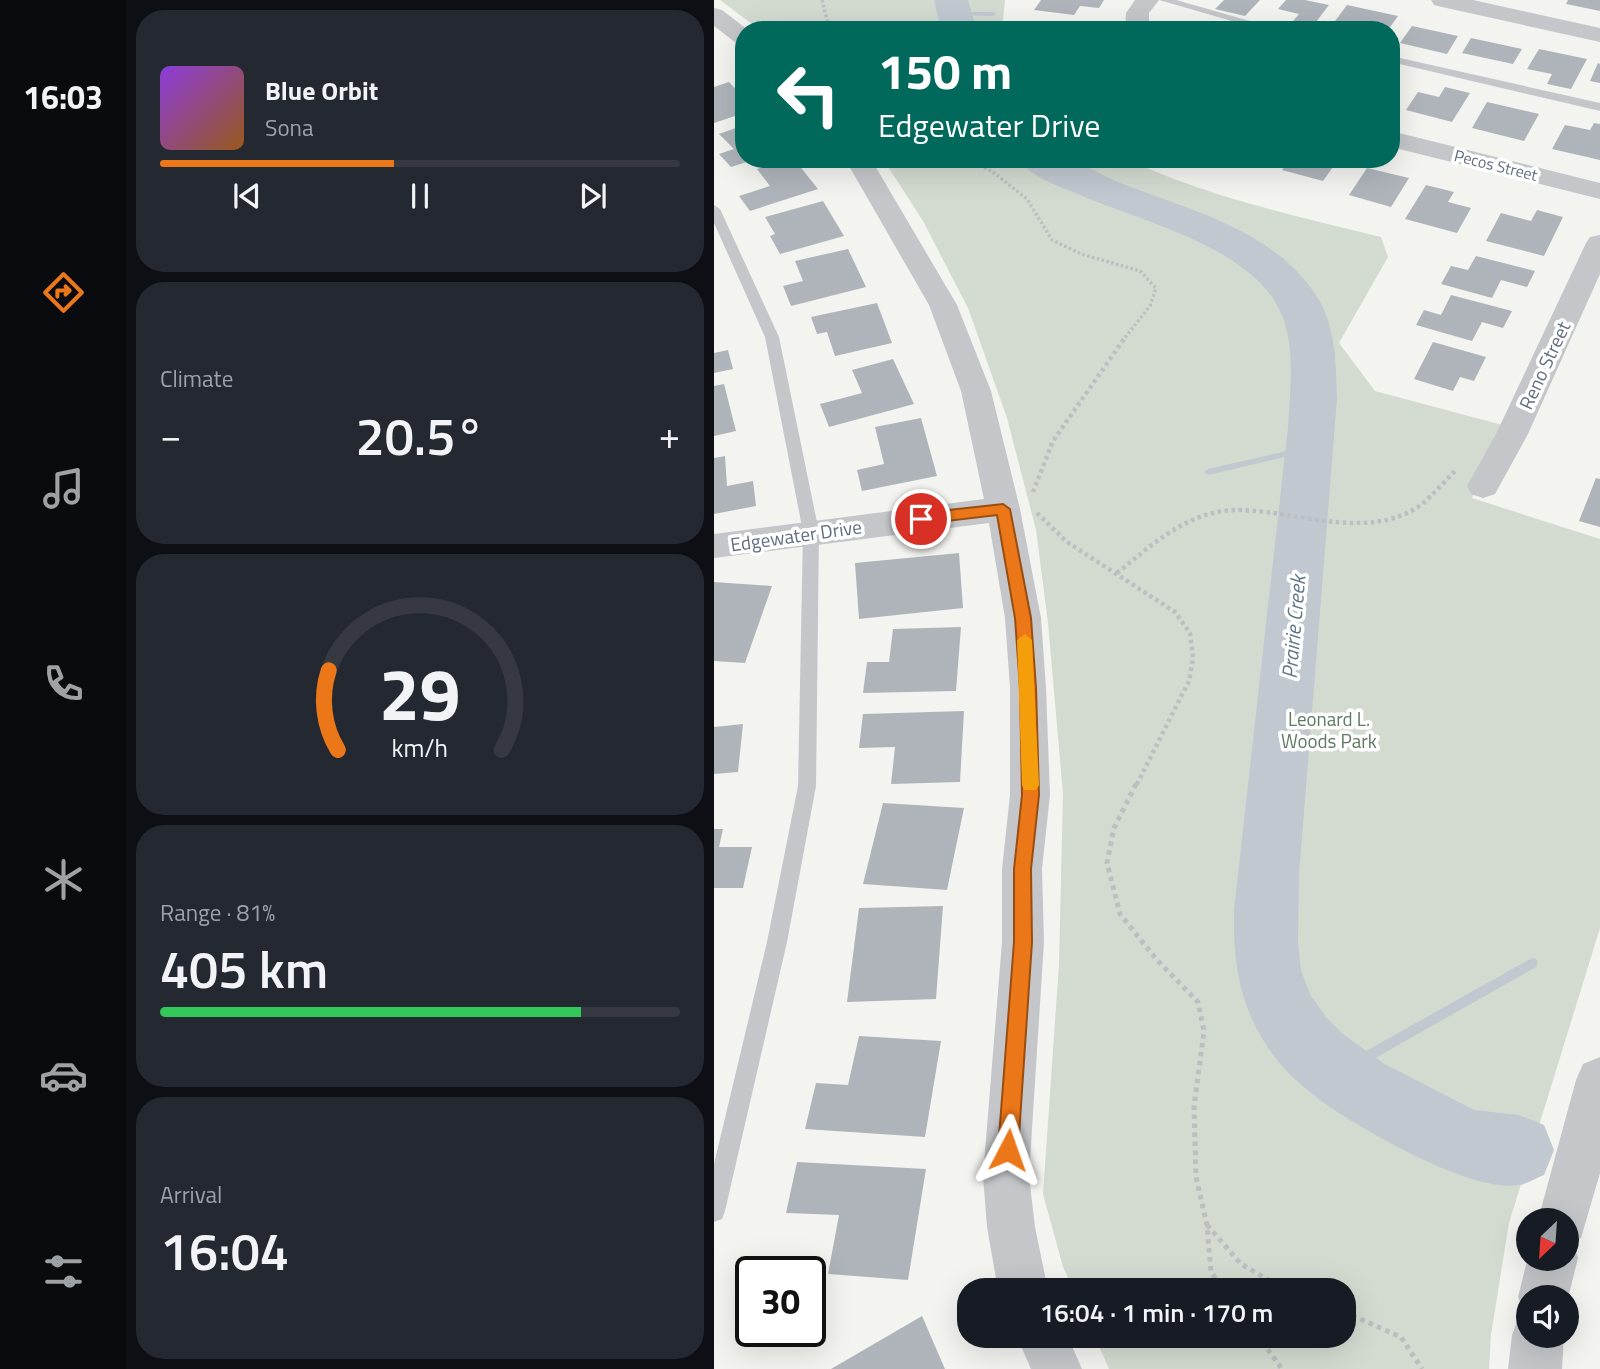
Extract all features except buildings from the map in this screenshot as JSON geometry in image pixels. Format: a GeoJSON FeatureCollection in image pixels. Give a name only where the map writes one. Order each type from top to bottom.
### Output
{"type":"FeatureCollection","features":[{"type":"Feature","properties":{"kind":"street"},"geometry":{"type":"LineString","coordinates":[[1135,21],[1140,8],[1148,0]]}},
{"type":"Feature","properties":{"kind":"street"},"geometry":{"type":"LineString","coordinates":[[1442,0],[1600,35]]}},
{"type":"Feature","properties":{"kind":"street"},"geometry":{"type":"LineString","coordinates":[[714,15],[735,31]]}},
{"type":"Feature","properties":{"kind":"street","name":"Pecos Street"},"geometry":{"type":"LineString","coordinates":[[1400,141],[1600,191]]}},
{"type":"Feature","properties":{"kind":"street"},"geometry":{"type":"LineString","coordinates":[[864,168],[943,305],[975,391],[1003,509],[1023,618],[1028,688],[1030,795],[1022,869],[1023,942],[1006,1177],[1011,1227],[1021,1278]]}},
{"type":"Feature","properties":{"kind":"street","name":"Reno Street"},"geometry":{"type":"LineString","coordinates":[[1483,486],[1512,433],[1600,243]]}},
{"type":"Feature","properties":{"kind":"street","name":"Edgewater Drive"},"geometry":{"type":"LineString","coordinates":[[714,546],[1003,509]]}},
{"type":"Feature","properties":{"kind":"street"},"geometry":{"type":"LineString","coordinates":[[1566,1208],[1600,1080]]}},
{"type":"Feature","properties":{"kind":"street"},"geometry":{"type":"LineString","coordinates":[[1047,1348],[1057,1369]]}},
{"type":"Feature","properties":{"kind":"street"},"geometry":{"type":"LineString","coordinates":[[1535,1369],[1537,1348]]}},
{"type":"Feature","properties":{"kind":"lane"},"geometry":{"type":"LineString","coordinates":[[1164,0],[1243,21]]}},
{"type":"Feature","properties":{"kind":"lane"},"geometry":{"type":"LineString","coordinates":[[1400,61],[1600,107]]}},
{"type":"Feature","properties":{"kind":"lane"},"geometry":{"type":"LineString","coordinates":[[714,209],[772,337],[811,532],[807,786],[777,942],[714,1211]]}},
{"type":"Feature","properties":{"kind":"path"},"geometry":{"type":"LineString","coordinates":[[822,0],[828,21]]}},
{"type":"Feature","properties":{"kind":"path"},"geometry":{"type":"LineString","coordinates":[[985,168],[1027,199],[1052,240],[1080,254],[1140,271],[1156,288],[1150,306],[1102,367],[1053,441],[1028,505],[1068,542],[1175,612],[1189,633],[1193,659],[1189,681],[1114,828],[1108,863],[1120,914],[1157,960],[1198,1002],[1204,1031],[1194,1106],[1196,1177],[1207,1225],[1211,1272],[1215,1278]]}},
{"type":"Feature","properties":{"kind":"path"},"geometry":{"type":"LineString","coordinates":[[1117,573],[1156,542],[1190,522],[1217,512],[1261,512],[1359,523],[1390,520],[1420,506],[1463,463]]}},
{"type":"Feature","properties":{"kind":"path"},"geometry":{"type":"LineString","coordinates":[[1207,1225],[1226,1252],[1262,1278]]}},
{"type":"Feature","properties":{"kind":"path"},"geometry":{"type":"LineString","coordinates":[[1356,1317],[1401,1337],[1422,1369]]}},
{"type":"Feature","properties":{"kind":"path"},"geometry":{"type":"LineString","coordinates":[[1267,1348],[1282,1369]]}},
{"type":"Feature","properties":{"kind":"green space"},"geometry":{"type":"Polygon","coordinates":[[[720,0],[1005,0],[1003,21],[748,21],[720,0]]]}},
{"type":"Feature","properties":{"kind":"green space","name":"Leonard L. Woods Park"},"geometry":{"type":"Polygon","coordinates":[[[889,168],[1147,168],[1219,194],[1381,237],[1388,257],[1339,343],[1375,391],[1506,426],[1472,498],[1600,539],[1600,928],[1509,1223],[1491,1335],[1489,1369],[1109,1369],[1100,1348],[1356,1348],[1356,1278],[1068,1278],[1063,1267],[1043,1194],[1059,964],[1063,794],[1048,623],[1036,530],[1007,418],[968,308],[923,221],[889,168]]]}},
{"type":"Feature","properties":{"kind":"waterway","name":"Prairie Creek"},"geometry":{"type":"LineString","coordinates":[[951,0],[957,21]]}},
{"type":"Feature","properties":{"kind":"waterway"},"geometry":{"type":"LineString","coordinates":[[956,14],[993,14]]}},
{"type":"Feature","properties":{"kind":"waterway","name":"Prairie Creek"},"geometry":{"type":"LineString","coordinates":[[1054,168],[1215,235],[1248,253],[1277,275],[1298,302],[1311,345],[1313,399],[1268,875],[1268,971],[1275,995],[1287,1019],[1302,1039],[1338,1073],[1461,1141],[1484,1147],[1519,1150]]}},
{"type":"Feature","properties":{"kind":"waterway"},"geometry":{"type":"LineString","coordinates":[[1208,472],[1308,449]]}},
{"type":"Feature","properties":{"kind":"waterway"},"geometry":{"type":"LineString","coordinates":[[1336,1074],[1532,963]]}},
{"type":"Feature","properties":{"kind":"slow traffic"},"geometry":{"type":"LineString","coordinates":[[1025,640],[1030,785]]}},
{"type":"Feature","properties":{"kind":"route"},"geometry":{"type":"LineString","coordinates":[[921,519],[1003,509],[1023,618],[1028,688],[1030,795],[1022,869],[1023,942],[1008,1150]]}}]}
